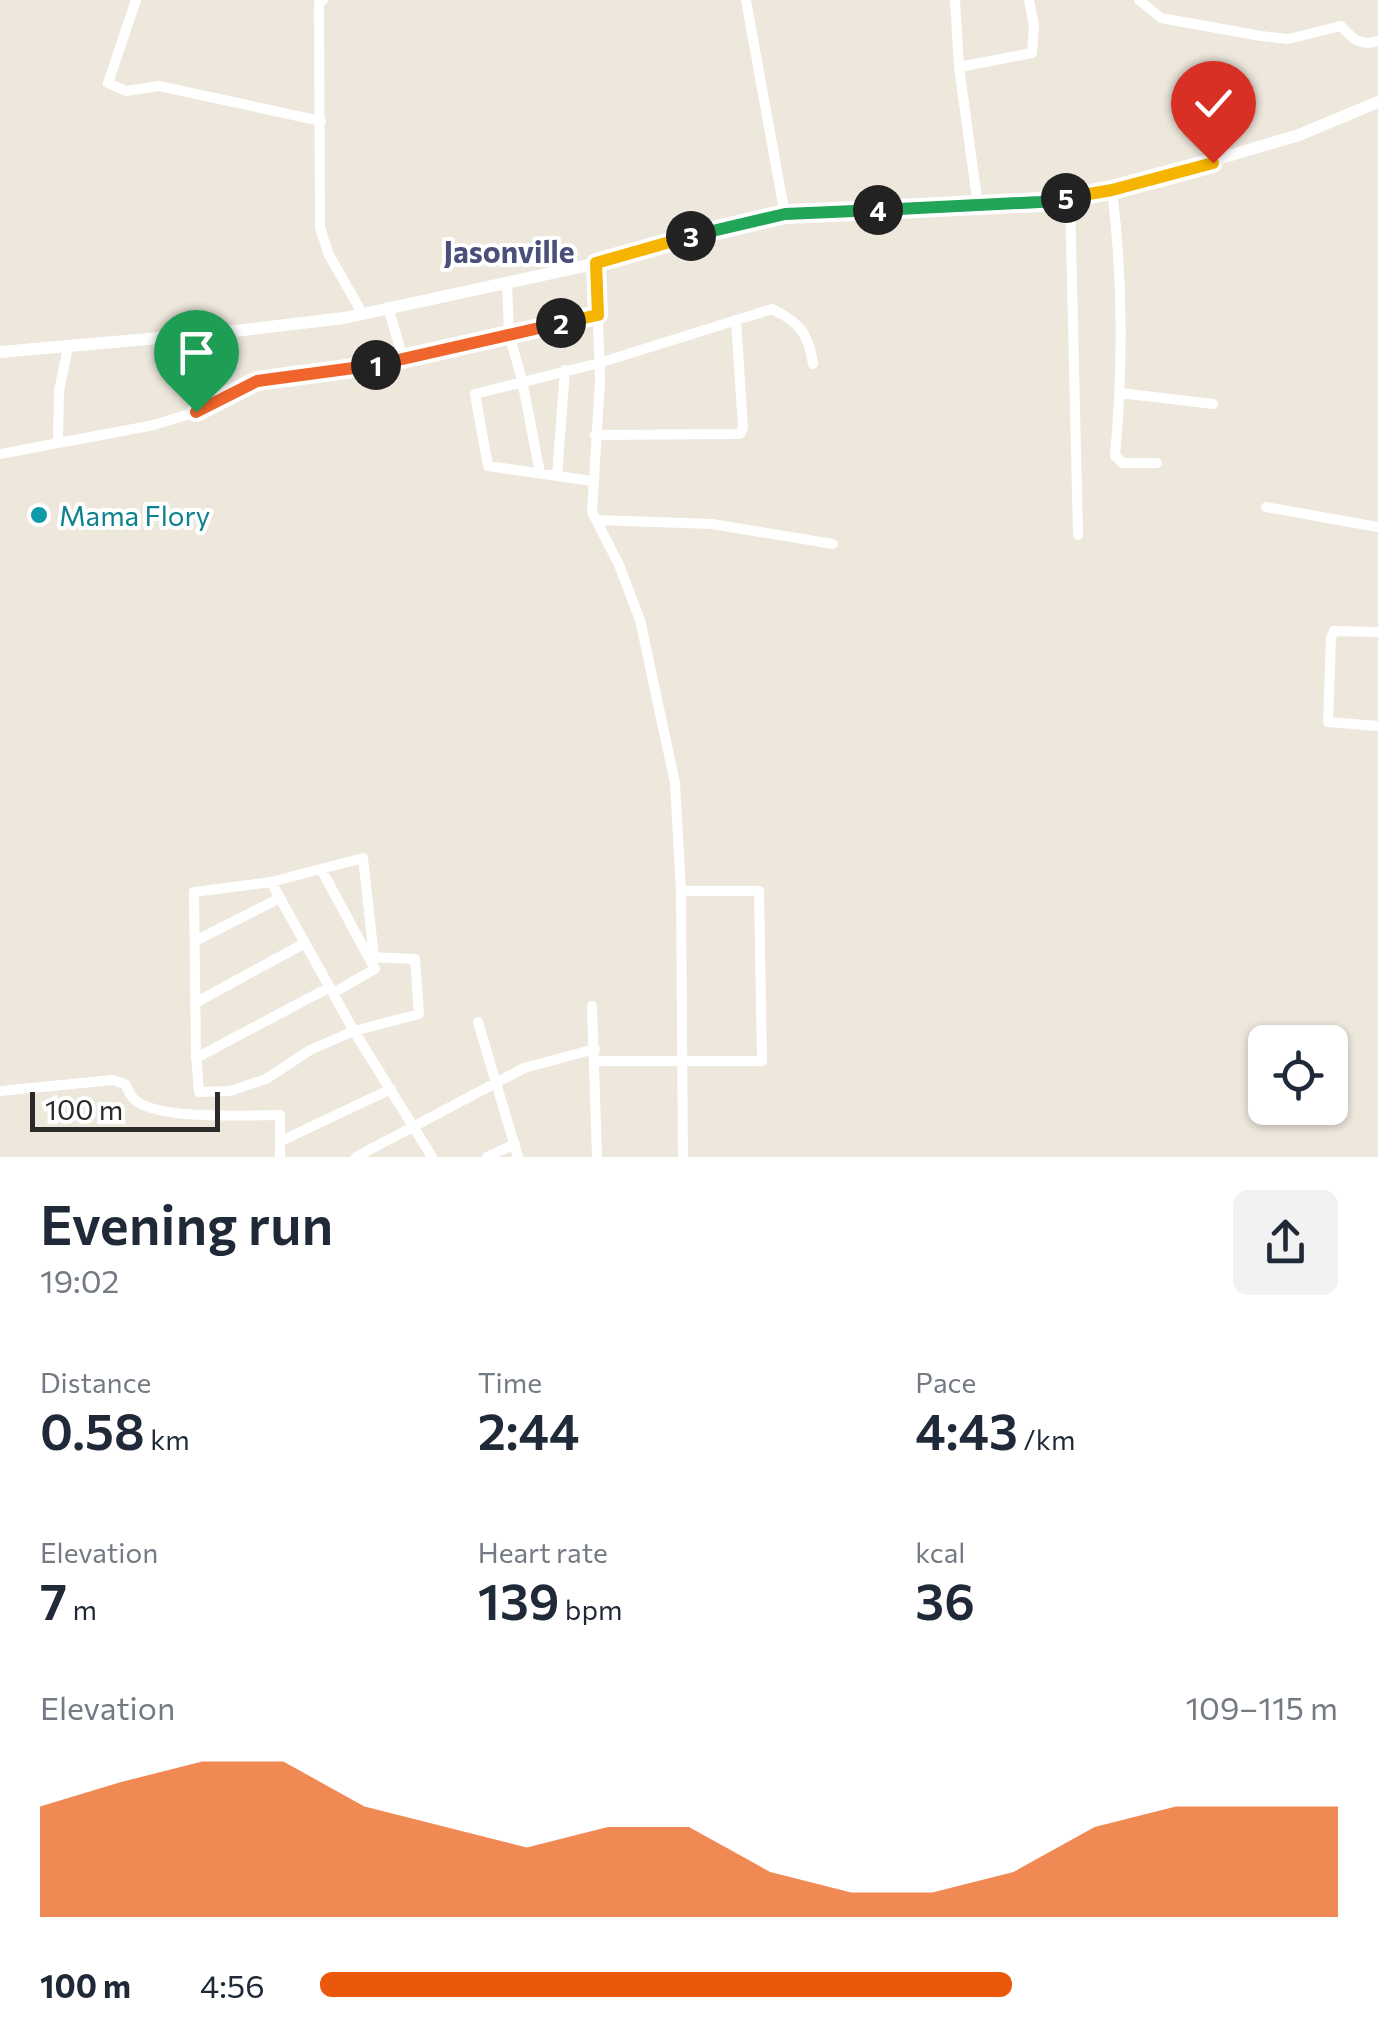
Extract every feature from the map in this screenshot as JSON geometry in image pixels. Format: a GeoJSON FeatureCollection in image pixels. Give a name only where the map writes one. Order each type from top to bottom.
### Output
{"type":"FeatureCollection","features":[{"type":"Feature","properties":{"kind":"street"},"geometry":{"type":"LineString","coordinates":[[136,0],[108,83],[117,89],[159,86],[321,120]]}},
{"type":"Feature","properties":{"kind":"street"},"geometry":{"type":"LineString","coordinates":[[323,0],[318,30],[320,227],[328,253],[362,313]]}},
{"type":"Feature","properties":{"kind":"street"},"geometry":{"type":"LineString","coordinates":[[746,0],[785,214]]}},
{"type":"Feature","properties":{"kind":"street"},"geometry":{"type":"LineString","coordinates":[[955,0],[959,66],[978,206]]}},
{"type":"Feature","properties":{"kind":"street"},"geometry":{"type":"LineString","coordinates":[[959,66],[1032,54],[1034,26],[1028,0]]}},
{"type":"Feature","properties":{"kind":"street"},"geometry":{"type":"LineString","coordinates":[[1139,0],[1162,18],[1196,26],[1288,40],[1341,26],[1355,41],[1369,44],[1378,40]]}},
{"type":"Feature","properties":{"kind":"street"},"geometry":{"type":"LineString","coordinates":[[0,352],[294,324],[362,313],[596,263],[717,228],[785,214],[978,206],[1112,190],[1298,135],[1378,102]]}},
{"type":"Feature","properties":{"kind":"street"},"geometry":{"type":"LineString","coordinates":[[1112,190],[1120,253],[1117,461],[1157,464]]}},
{"type":"Feature","properties":{"kind":"street"},"geometry":{"type":"LineString","coordinates":[[1070,197],[1078,534]]}},
{"type":"Feature","properties":{"kind":"street"},"geometry":{"type":"LineString","coordinates":[[596,263],[599,363],[592,512],[619,565],[640,620],[675,783],[681,890],[683,1157]]}},
{"type":"Feature","properties":{"kind":"street"},"geometry":{"type":"LineString","coordinates":[[506,283],[509,334],[540,473]]}},
{"type":"Feature","properties":{"kind":"street"},"geometry":{"type":"LineString","coordinates":[[388,307],[403,358]]}},
{"type":"Feature","properties":{"kind":"street"},"geometry":{"type":"LineString","coordinates":[[592,481],[488,466],[475,394],[599,363],[772,309],[805,332],[814,364]]}},
{"type":"Feature","properties":{"kind":"street"},"geometry":{"type":"LineString","coordinates":[[0,454],[112,434],[182,416],[257,381],[379,365],[598,315]]}},
{"type":"Feature","properties":{"kind":"street"},"geometry":{"type":"LineString","coordinates":[[594,434],[740,434],[744,428],[736,320]]}},
{"type":"Feature","properties":{"kind":"street"},"geometry":{"type":"LineString","coordinates":[[58,441],[60,391],[68,347]]}},
{"type":"Feature","properties":{"kind":"street"},"geometry":{"type":"LineString","coordinates":[[557,476],[565,370]]}},
{"type":"Feature","properties":{"kind":"street"},"geometry":{"type":"LineString","coordinates":[[1120,393],[1213,404]]}},
{"type":"Feature","properties":{"kind":"street"},"geometry":{"type":"LineString","coordinates":[[1266,508],[1378,526]]}},
{"type":"Feature","properties":{"kind":"street"},"geometry":{"type":"LineString","coordinates":[[596,520],[712,524],[833,544]]}},
{"type":"Feature","properties":{"kind":"street"},"geometry":{"type":"LineString","coordinates":[[1378,632],[1334,630],[1328,722],[1378,726]]}},
{"type":"Feature","properties":{"kind":"street"},"geometry":{"type":"LineString","coordinates":[[363,858],[372,957],[415,959],[420,1014],[354,1031],[310,1050],[266,1079],[230,1091],[199,1092],[194,892],[271,882],[363,858]]}},
{"type":"Feature","properties":{"kind":"street"},"geometry":{"type":"LineString","coordinates":[[196,1058],[376,968],[321,869]]}},
{"type":"Feature","properties":{"kind":"street"},"geometry":{"type":"LineString","coordinates":[[271,882],[354,1031],[432,1157]]}},
{"type":"Feature","properties":{"kind":"street"},"geometry":{"type":"LineString","coordinates":[[356,1157],[524,1068],[595,1055],[682,1062],[762,1061],[759,892],[681,890]]}},
{"type":"Feature","properties":{"kind":"street"},"geometry":{"type":"LineString","coordinates":[[194,941],[280,898]]}},
{"type":"Feature","properties":{"kind":"street"},"geometry":{"type":"LineString","coordinates":[[196,1003],[305,942]]}},
{"type":"Feature","properties":{"kind":"street"},"geometry":{"type":"LineString","coordinates":[[592,1006],[597,1157]]}},
{"type":"Feature","properties":{"kind":"street"},"geometry":{"type":"LineString","coordinates":[[478,1022],[518,1157]]}},
{"type":"Feature","properties":{"kind":"street"},"geometry":{"type":"LineString","coordinates":[[0,1090],[113,1080],[125,1084],[133,1099],[156,1109],[192,1115],[280,1115],[280,1157]]}},
{"type":"Feature","properties":{"kind":"street"},"geometry":{"type":"LineString","coordinates":[[281,1141],[392,1089]]}},
{"type":"Feature","properties":{"kind":"street"},"geometry":{"type":"LineString","coordinates":[[486,1157],[515,1144]]}},
{"type":"Feature","properties":{"kind":"place","name":"Mama Flory"},"geometry":{"type":"Point","coordinates":[39,515]}},
{"type":"Feature","properties":{"kind":"district","name":"Jasonville"},"geometry":{"type":"Point","coordinates":[509,250]}},
{"type":"Feature","properties":{"kind":"route"},"geometry":{"type":"LineString","coordinates":[[196,412],[257,381],[379,365],[598,315],[596,263],[717,228],[785,214],[1040,202],[1112,190],[1213,163]]}}]}
